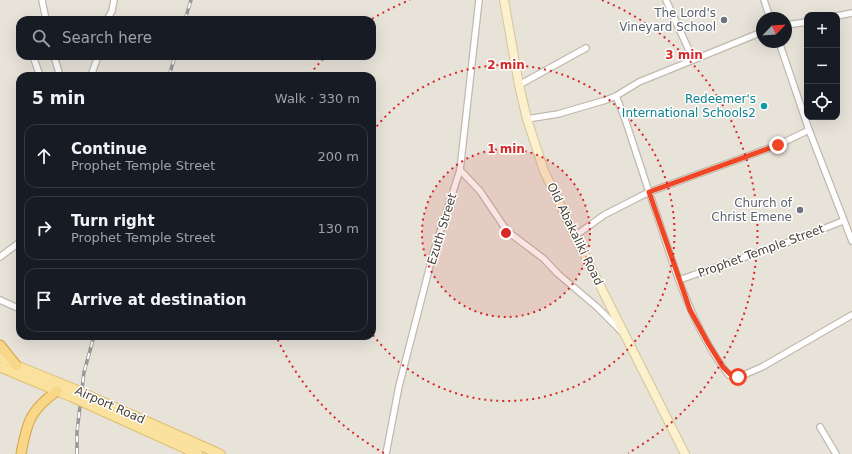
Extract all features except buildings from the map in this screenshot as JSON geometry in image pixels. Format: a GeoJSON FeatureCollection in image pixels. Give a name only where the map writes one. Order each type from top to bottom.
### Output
{"type":"FeatureCollection","features":[{"type":"Feature","properties":{"kind":"highway"},"geometry":{"type":"LineString","coordinates":[[0,345],[17,366]]}},
{"type":"Feature","properties":{"kind":"highway"},"geometry":{"type":"LineString","coordinates":[[21,454],[28,422],[34,411],[57,391]]}},
{"type":"Feature","properties":{"kind":"main road","name":"Old Abakaliki Road"},"geometry":{"type":"LineString","coordinates":[[504,0],[519,84],[527,119],[544,171],[624,334],[686,454]]}},
{"type":"Feature","properties":{"kind":"main road","name":"Airport Road"},"geometry":{"type":"LineString","coordinates":[[0,357],[198,454]]}},
{"type":"Feature","properties":{"kind":"main road","name":"Airport Road"},"geometry":{"type":"LineString","coordinates":[[0,367],[57,391],[73,393]]}},
{"type":"Feature","properties":{"kind":"main road","name":"Airport Road"},"geometry":{"type":"LineString","coordinates":[[97,404],[220,454]]}},
{"type":"Feature","properties":{"kind":"street"},"geometry":{"type":"LineString","coordinates":[[42,0],[45,16]]}},
{"type":"Feature","properties":{"kind":"street"},"geometry":{"type":"LineString","coordinates":[[109,16],[112,11],[114,0]]}},
{"type":"Feature","properties":{"kind":"street","name":"Ezuth Street"},"geometry":{"type":"LineString","coordinates":[[386,454],[399,386],[427,278],[460,170],[479,0]]}},
{"type":"Feature","properties":{"kind":"street"},"geometry":{"type":"LineString","coordinates":[[666,0],[693,59]]}},
{"type":"Feature","properties":{"kind":"street"},"geometry":{"type":"LineString","coordinates":[[764,0],[768,12]]}},
{"type":"Feature","properties":{"kind":"street"},"geometry":{"type":"LineString","coordinates":[[840,15],[852,13]]}},
{"type":"Feature","properties":{"kind":"street"},"geometry":{"type":"LineString","coordinates":[[792,24],[804,22]]}},
{"type":"Feature","properties":{"kind":"street"},"geometry":{"type":"LineString","coordinates":[[527,119],[564,113],[616,96],[633,85],[756,34]]}},
{"type":"Feature","properties":{"kind":"street"},"geometry":{"type":"LineString","coordinates":[[519,84],[586,48]]}},
{"type":"Feature","properties":{"kind":"street"},"geometry":{"type":"LineString","coordinates":[[781,48],[809,130],[852,241]]}},
{"type":"Feature","properties":{"kind":"street"},"geometry":{"type":"LineString","coordinates":[[34,60],[39,72]]}},
{"type":"Feature","properties":{"kind":"street"},"geometry":{"type":"LineString","coordinates":[[55,60],[59,72]]}},
{"type":"Feature","properties":{"kind":"street"},"geometry":{"type":"LineString","coordinates":[[92,72],[97,60]]}},
{"type":"Feature","properties":{"kind":"street"},"geometry":{"type":"LineString","coordinates":[[616,96],[690,310],[708,343],[723,367],[730,374],[741,376],[762,367],[852,315]]}},
{"type":"Feature","properties":{"kind":"street"},"geometry":{"type":"LineString","coordinates":[[575,236],[604,215],[649,192],[778,145],[809,130]]}},
{"type":"Feature","properties":{"kind":"street"},"geometry":{"type":"LineString","coordinates":[[460,170],[480,191],[507,232],[544,259],[558,274],[597,307],[624,334]]}},
{"type":"Feature","properties":{"kind":"street","name":"Prophet Temple Street"},"geometry":{"type":"LineString","coordinates":[[679,280],[797,239],[843,221]]}},
{"type":"Feature","properties":{"kind":"street"},"geometry":{"type":"LineString","coordinates":[[0,257],[16,245]]}},
{"type":"Feature","properties":{"kind":"street"},"geometry":{"type":"LineString","coordinates":[[0,300],[16,307]]}},
{"type":"Feature","properties":{"kind":"street"},"geometry":{"type":"LineString","coordinates":[[820,427],[836,454]]}},
{"type":"Feature","properties":{"kind":"shaded area"},"geometry":{"type":"Polygon","coordinates":[[[0,0],[852,0],[852,454],[0,454],[0,0]]]}},
{"type":"Feature","properties":{"kind":"railway"},"geometry":{"type":"LineString","coordinates":[[186,16],[191,0]]}},
{"type":"Feature","properties":{"kind":"railway"},"geometry":{"type":"LineString","coordinates":[[170,72],[174,60]]}},
{"type":"Feature","properties":{"kind":"railway"},"geometry":{"type":"LineString","coordinates":[[77,454],[77,432],[84,372],[93,340]]}},
{"type":"Feature","properties":{"kind":"place","name":"The Lord's Vineyard School"},"geometry":{"type":"Point","coordinates":[724,20]}},
{"type":"Feature","properties":{"kind":"place","name":"Redeemer's International Schools2"},"geometry":{"type":"Point","coordinates":[764,106]}},
{"type":"Feature","properties":{"kind":"place","name":"Church of Christ Emene"},"geometry":{"type":"Point","coordinates":[800,210]}},
{"type":"Feature","properties":{"kind":"route"},"geometry":{"type":"LineString","coordinates":[[738,377],[730,374],[723,367],[690,310],[649,192],[778,145]]}}]}
